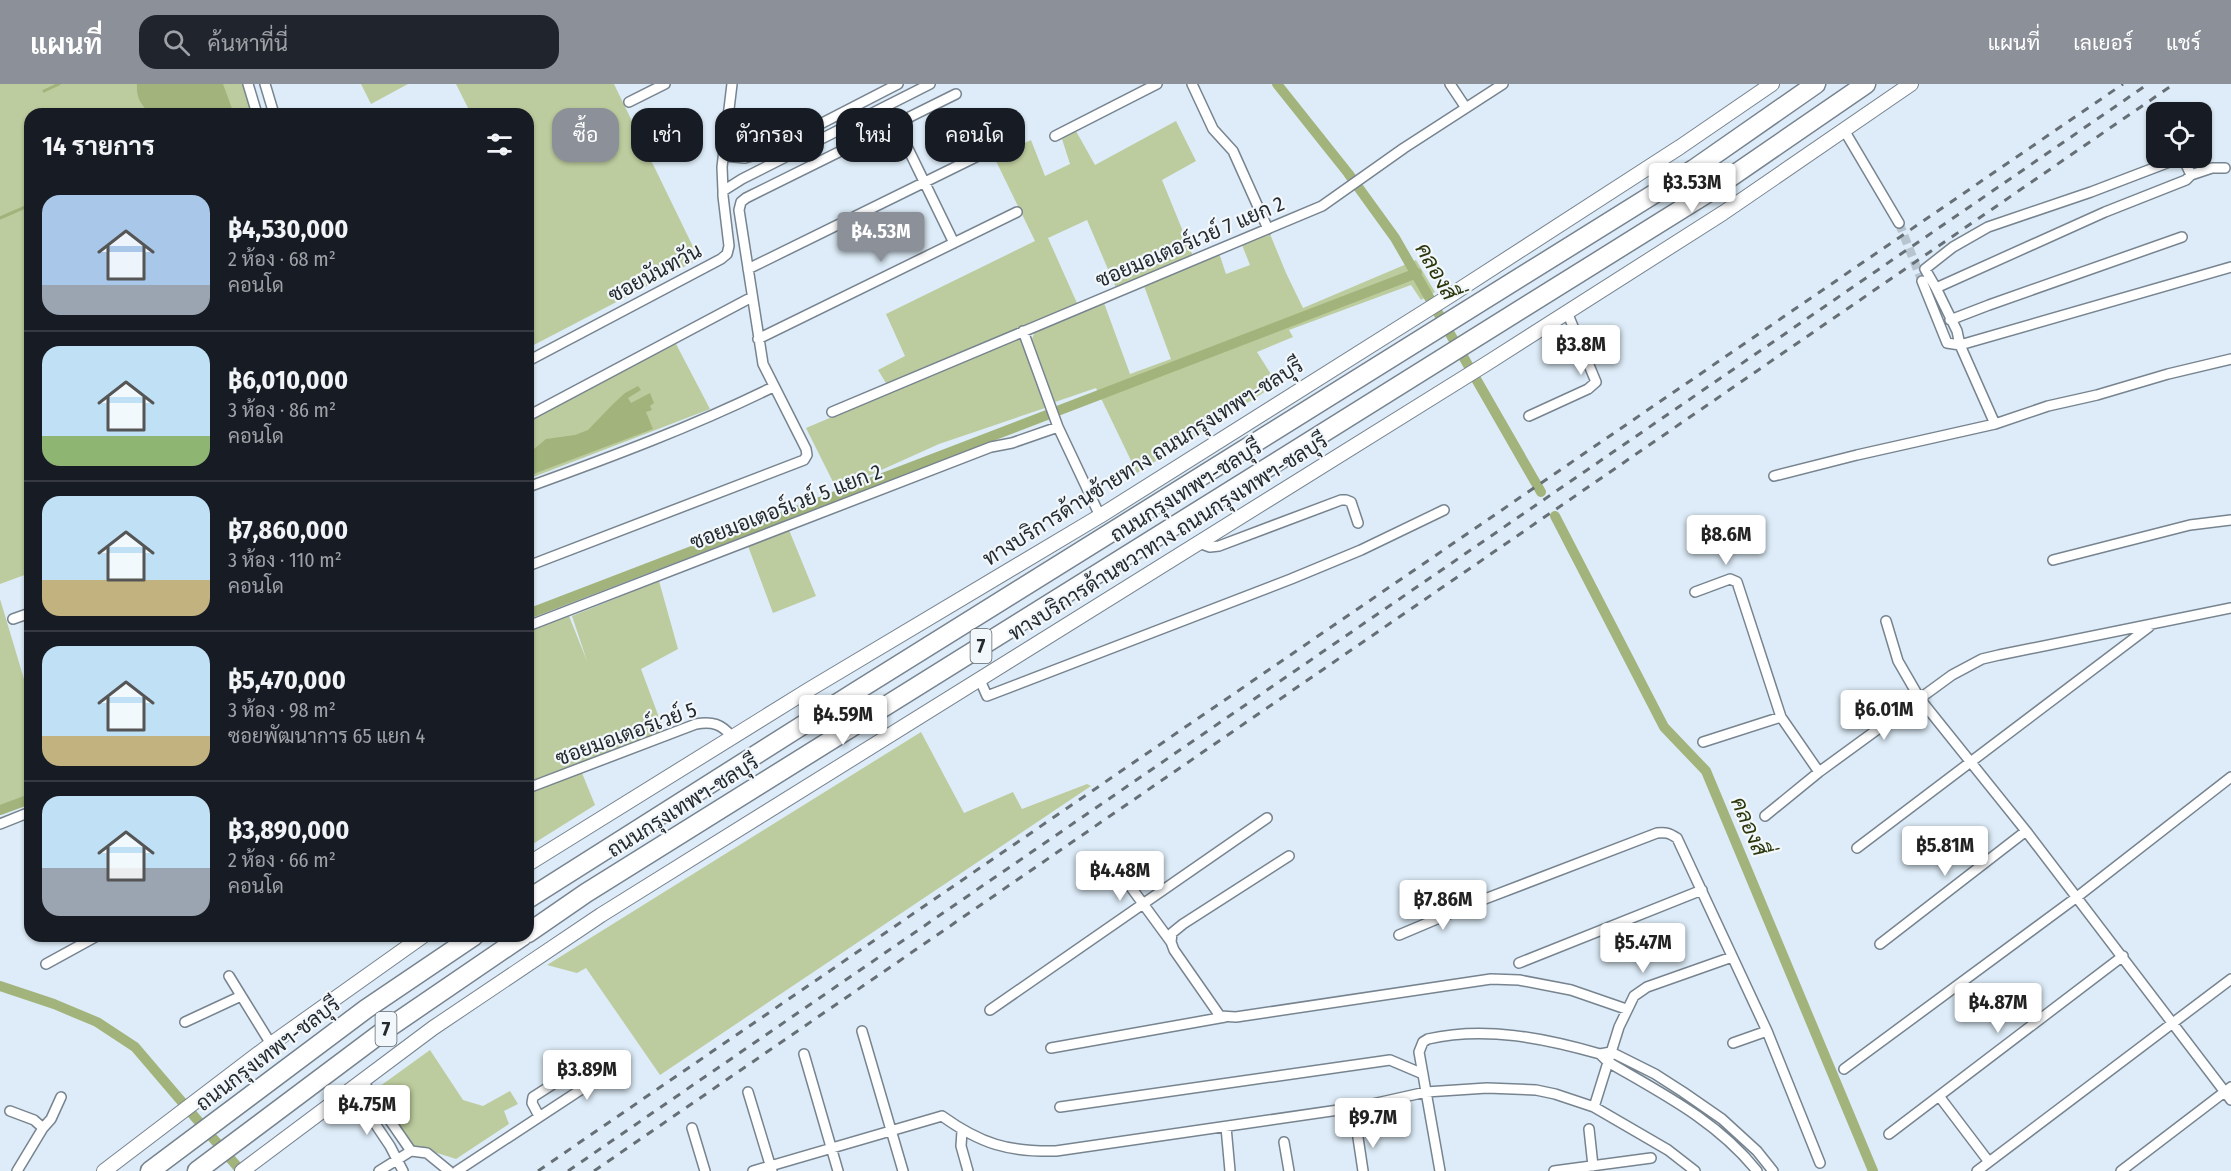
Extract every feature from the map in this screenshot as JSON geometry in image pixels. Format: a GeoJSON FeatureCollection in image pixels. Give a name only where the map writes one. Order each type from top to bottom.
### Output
{"type":"FeatureCollection","features":[{"type":"Feature","properties":{"kind":"highway","name":"ถนนกรุงเทพฯ-ชลบุรี"},"geometry":{"type":"LineString","coordinates":[[534,895],[845,698],[1694,169],[1816,84]]}},
{"type":"Feature","properties":{"kind":"highway","name":"ถนนกรุงเทพฯ-ชลบุรี"},"geometry":{"type":"LineString","coordinates":[[534,929],[586,893],[1147,541],[1709,192],[1866,84]]}},
{"type":"Feature","properties":{"kind":"highway","name":"ถนนกรุงเทพฯ-ชลบุรี"},"geometry":{"type":"LineString","coordinates":[[150,1171],[366,1009],[465,942]]}},
{"type":"Feature","properties":{"kind":"highway","name":"7"},"geometry":{"type":"LineString","coordinates":[[201,1168],[381,1033],[514,942]]}},
{"type":"Feature","properties":{"kind":"main road","name":"ทางบริการด้านซ้ายทาง ถนนกรุงเทพฯ-ชลบุรี"},"geometry":{"type":"LineString","coordinates":[[534,860],[732,737],[1100,516],[1451,295],[1680,147],[1772,84]]}},
{"type":"Feature","properties":{"kind":"main road","name":"ทางบริการด้านขวาทาง ถนนกรุงเทพฯ-ชลบุรี"},"geometry":{"type":"LineString","coordinates":[[242,1171],[433,1028],[601,915],[1486,364],[1723,213],[1911,84]]}},
{"type":"Feature","properties":{"kind":"main road"},"geometry":{"type":"LineString","coordinates":[[104,1171],[271,1044],[415,942]]}},
{"type":"Feature","properties":{"kind":"street"},"geometry":{"type":"LineString","coordinates":[[248,84],[255,108]]}},
{"type":"Feature","properties":{"kind":"street"},"geometry":{"type":"LineString","coordinates":[[266,84],[272,108]]}},
{"type":"Feature","properties":{"kind":"street"},"geometry":{"type":"LineString","coordinates":[[628,102],[665,84]]}},
{"type":"Feature","properties":{"kind":"street"},"geometry":{"type":"LineString","coordinates":[[824,122],[898,84]]}},
{"type":"Feature","properties":{"kind":"street"},"geometry":{"type":"LineString","coordinates":[[723,191],[742,178],[930,84]]}},
{"type":"Feature","properties":{"kind":"street"},"geometry":{"type":"LineString","coordinates":[[1055,136],[1157,84]]}},
{"type":"Feature","properties":{"kind":"street"},"geometry":{"type":"LineString","coordinates":[[1192,84],[1213,129],[1233,151],[1268,229]]}},
{"type":"Feature","properties":{"kind":"street"},"geometry":{"type":"LineString","coordinates":[[1450,84],[1466,108]]}},
{"type":"Feature","properties":{"kind":"street","name":"ซอยมอเตอร์เวย์ 7 แยก 2"},"geometry":{"type":"LineString","coordinates":[[832,412],[1322,206],[1404,148],[1503,84]]}},
{"type":"Feature","properties":{"kind":"street"},"geometry":{"type":"LineString","coordinates":[[730,108],[733,85]]}},
{"type":"Feature","properties":{"kind":"street"},"geometry":{"type":"LineString","coordinates":[[913,116],[956,94]]}},
{"type":"Feature","properties":{"kind":"street"},"geometry":{"type":"LineString","coordinates":[[1844,130],[1899,223]]}},
{"type":"Feature","properties":{"kind":"street"},"geometry":{"type":"LineString","coordinates":[[534,564],[804,460],[807,455],[806,449],[763,364],[739,210],[741,202],[756,192],[836,153]]}},
{"type":"Feature","properties":{"kind":"street"},"geometry":{"type":"LineString","coordinates":[[913,158],[954,243]]}},
{"type":"Feature","properties":{"kind":"street"},"geometry":{"type":"LineString","coordinates":[[723,191],[724,162]]}},
{"type":"Feature","properties":{"kind":"street"},"geometry":{"type":"LineString","coordinates":[[748,269],[966,162]]}},
{"type":"Feature","properties":{"kind":"street"},"geometry":{"type":"LineString","coordinates":[[1995,424],[1960,345],[1958,331],[1950,320],[1925,269],[1969,237],[1988,228],[2155,168]]}},
{"type":"Feature","properties":{"kind":"street"},"geometry":{"type":"LineString","coordinates":[[2188,168],[2192,175]]}},
{"type":"Feature","properties":{"kind":"street"},"geometry":{"type":"LineString","coordinates":[[1936,288],[2105,212],[2186,180],[2192,175],[2212,168],[2225,168]]}},
{"type":"Feature","properties":{"kind":"street","name":"ซอยนันทวัน"},"geometry":{"type":"LineString","coordinates":[[534,358],[727,254],[729,246],[723,191]]}},
{"type":"Feature","properties":{"kind":"street"},"geometry":{"type":"LineString","coordinates":[[758,339],[1017,212]]}},
{"type":"Feature","properties":{"kind":"street"},"geometry":{"type":"LineString","coordinates":[[1950,320],[1989,304],[2182,237]]}},
{"type":"Feature","properties":{"kind":"street"},"geometry":{"type":"LineString","coordinates":[[1922,280],[1947,343],[1960,345],[2231,267]]}},
{"type":"Feature","properties":{"kind":"street"},"geometry":{"type":"LineString","coordinates":[[534,413],[752,297]]}},
{"type":"Feature","properties":{"kind":"street"},"geometry":{"type":"LineString","coordinates":[[1529,416],[1588,389],[1596,382],[1567,312]]}},
{"type":"Feature","properties":{"kind":"street"},"geometry":{"type":"LineString","coordinates":[[1023,331],[1057,424],[1100,516]]}},
{"type":"Feature","properties":{"kind":"street"},"geometry":{"type":"LineString","coordinates":[[1774,476],[1857,454],[1995,424],[2048,406],[2231,359]]}},
{"type":"Feature","properties":{"kind":"street"},"geometry":{"type":"LineString","coordinates":[[534,485],[636,447],[721,412],[773,387]]}},
{"type":"Feature","properties":{"kind":"street","name":"ซอยมอเตอร์เวย์ 5 แยก 2"},"geometry":{"type":"LineString","coordinates":[[534,624],[991,447],[1012,443],[1057,424]]}},
{"type":"Feature","properties":{"kind":"street"},"geometry":{"type":"LineString","coordinates":[[1199,543],[1210,547],[1219,546],[1341,500],[1351,502],[1358,523]]}},
{"type":"Feature","properties":{"kind":"street"},"geometry":{"type":"LineString","coordinates":[[980,680],[987,696],[1038,678],[1155,630],[1291,579],[1361,550],[1444,510]]}},
{"type":"Feature","properties":{"kind":"street"},"geometry":{"type":"LineString","coordinates":[[2052,560],[2190,525],[2231,520]]}},
{"type":"Feature","properties":{"kind":"street"},"geometry":{"type":"LineString","coordinates":[[1695,592],[1730,579],[1737,582],[1781,717],[1819,772]]}},
{"type":"Feature","properties":{"kind":"street"},"geometry":{"type":"LineString","coordinates":[[1765,816],[1819,772],[1952,675],[1982,659],[2231,608]]}},
{"type":"Feature","properties":{"kind":"street"},"geometry":{"type":"LineString","coordinates":[[13,619],[24,615]]}},
{"type":"Feature","properties":{"kind":"street"},"geometry":{"type":"LineString","coordinates":[[1886,621],[1898,662],[1920,699],[2026,831],[2172,1023],[2229,1093],[2121,1171]]}},
{"type":"Feature","properties":{"kind":"street"},"geometry":{"type":"LineString","coordinates":[[1857,848],[2153,625]]}},
{"type":"Feature","properties":{"kind":"street"},"geometry":{"type":"LineString","coordinates":[[1703,742],[1781,717]]}},
{"type":"Feature","properties":{"kind":"street","name":"ซอยมอเตอร์เวย์ 5"},"geometry":{"type":"LineString","coordinates":[[534,786],[696,724],[705,722],[721,726],[732,737]]}},
{"type":"Feature","properties":{"kind":"street"},"geometry":{"type":"LineString","coordinates":[[1844,1069],[2077,897],[2231,777]]}},
{"type":"Feature","properties":{"kind":"street"},"geometry":{"type":"LineString","coordinates":[[0,824],[24,814]]}},
{"type":"Feature","properties":{"kind":"street"},"geometry":{"type":"LineString","coordinates":[[990,1010],[1267,818]]}},
{"type":"Feature","properties":{"kind":"street"},"geometry":{"type":"LineString","coordinates":[[1880,944],[2026,831]]}},
{"type":"Feature","properties":{"kind":"street"},"geometry":{"type":"LineString","coordinates":[[1398,935],[1657,833],[1666,832],[1677,838],[1702,890],[1767,1031],[1820,1163]]}},
{"type":"Feature","properties":{"kind":"street"},"geometry":{"type":"LineString","coordinates":[[1171,942],[1175,929],[1289,856]]}},
{"type":"Feature","properties":{"kind":"street"},"geometry":{"type":"LineString","coordinates":[[1130,886],[1171,942],[1217,1013],[1225,1017]]}},
{"type":"Feature","properties":{"kind":"street"},"geometry":{"type":"LineString","coordinates":[[1520,963],[1702,890]]}},
{"type":"Feature","properties":{"kind":"street"},"geometry":{"type":"LineString","coordinates":[[46,964],[86,942]]}},
{"type":"Feature","properties":{"kind":"street"},"geometry":{"type":"LineString","coordinates":[[1889,1134],[2123,956]]}},
{"type":"Feature","properties":{"kind":"street"},"geometry":{"type":"LineString","coordinates":[[1594,1107],[1626,1009],[1634,996],[1640,990],[1732,957]]}},
{"type":"Feature","properties":{"kind":"street"},"geometry":{"type":"LineString","coordinates":[[229,976],[271,1044]]}},
{"type":"Feature","properties":{"kind":"street"},"geometry":{"type":"LineString","coordinates":[[1051,1048],[1225,1017],[1491,979],[1519,981],[1571,990],[1626,1009]]}},
{"type":"Feature","properties":{"kind":"street"},"geometry":{"type":"LineString","coordinates":[[1977,1171],[2231,979]]}},
{"type":"Feature","properties":{"kind":"street"},"geometry":{"type":"LineString","coordinates":[[185,1022],[241,996]]}},
{"type":"Feature","properties":{"kind":"street"},"geometry":{"type":"LineString","coordinates":[[862,1031],[903,1171]]}},
{"type":"Feature","properties":{"kind":"street"},"geometry":{"type":"LineString","coordinates":[[1733,1043],[1767,1031]]}},
{"type":"Feature","properties":{"kind":"street"},"geometry":{"type":"LineString","coordinates":[[1440,1171],[1420,1047],[1428,1039],[1434,1038],[1471,1034],[1507,1034],[1600,1054],[1655,1074],[1722,1119],[1757,1151],[1773,1171]]}},
{"type":"Feature","properties":{"kind":"street"},"geometry":{"type":"LineString","coordinates":[[804,1054],[838,1171]]}},
{"type":"Feature","properties":{"kind":"street"},"geometry":{"type":"LineString","coordinates":[[1609,1057],[1699,1116],[1728,1138],[1758,1171]]}},
{"type":"Feature","properties":{"kind":"street"},"geometry":{"type":"LineString","coordinates":[[1060,1107],[1390,1060],[1423,1074]]}},
{"type":"Feature","properties":{"kind":"street"},"geometry":{"type":"LineString","coordinates":[[457,1171],[591,1083],[593,1078],[588,1067],[583,1065],[533,1097],[532,1104],[539,1116]]}},
{"type":"Feature","properties":{"kind":"street"},"geometry":{"type":"LineString","coordinates":[[356,1084],[411,1151]]}},
{"type":"Feature","properties":{"kind":"street"},"geometry":{"type":"LineString","coordinates":[[356,1084],[403,1171]]}},
{"type":"Feature","properties":{"kind":"street"},"geometry":{"type":"LineString","coordinates":[[753,1171],[771,1168],[942,1116],[962,1131],[984,1141],[1025,1152],[1056,1151],[1359,1107],[1426,1092],[1487,1088],[1536,1090],[1594,1107],[1668,1150],[1695,1171]]}},
{"type":"Feature","properties":{"kind":"street"},"geometry":{"type":"LineString","coordinates":[[748,1092],[771,1168]]}},
{"type":"Feature","properties":{"kind":"street"},"geometry":{"type":"LineString","coordinates":[[1939,1096],[1989,1162]]}},
{"type":"Feature","properties":{"kind":"street"},"geometry":{"type":"LineString","coordinates":[[17,1171],[62,1097]]}},
{"type":"Feature","properties":{"kind":"street"},"geometry":{"type":"LineString","coordinates":[[10,1111],[34,1120],[43,1128]]}},
{"type":"Feature","properties":{"kind":"street"},"geometry":{"type":"LineString","coordinates":[[1226,1127],[1230,1171]]}},
{"type":"Feature","properties":{"kind":"street"},"geometry":{"type":"LineString","coordinates":[[692,1128],[705,1171]]}},
{"type":"Feature","properties":{"kind":"street"},"geometry":{"type":"LineString","coordinates":[[1589,1129],[1593,1166]]}},
{"type":"Feature","properties":{"kind":"street"},"geometry":{"type":"LineString","coordinates":[[962,1131],[961,1146],[968,1171]]}},
{"type":"Feature","properties":{"kind":"street"},"geometry":{"type":"LineString","coordinates":[[1357,1131],[1363,1171]]}},
{"type":"Feature","properties":{"kind":"street"},"geometry":{"type":"LineString","coordinates":[[1284,1142],[1289,1171]]}},
{"type":"Feature","properties":{"kind":"street"},"geometry":{"type":"LineString","coordinates":[[379,1171],[411,1151],[427,1153],[449,1171]]}},
{"type":"Feature","properties":{"kind":"street"},"geometry":{"type":"LineString","coordinates":[[1554,1171],[1651,1158]]}},
{"type":"Feature","properties":{"kind":"shaded area"},"geometry":{"type":"Polygon","coordinates":[[[0,84],[243,84],[250,108],[24,108],[24,575],[0,584],[0,84]]]}},
{"type":"Feature","properties":{"kind":"shaded area"},"geometry":{"type":"Polygon","coordinates":[[[137,84],[223,84],[232,108],[145,108],[137,93],[137,84]]]}},
{"type":"Feature","properties":{"kind":"shaded area"},"geometry":{"type":"Polygon","coordinates":[[[361,84],[408,84],[371,104],[361,84]]]}},
{"type":"Feature","properties":{"kind":"shaded area"},"geometry":{"type":"Polygon","coordinates":[[[456,84],[614,84],[631,119],[631,162],[652,162],[699,259],[534,345],[534,108],[468,108],[456,84]]]}},
{"type":"Feature","properties":{"kind":"shaded area"},"geometry":{"type":"Polygon","coordinates":[[[1176,121],[1196,161],[1162,180],[1193,256],[1116,288],[1087,220],[1048,238],[1077,303],[947,360],[886,383],[878,370],[905,356],[886,314],[1035,241],[996,162],[1025,162],[1025,143],[1031,140],[1045,176],[1070,164],[1062,139],[1076,131],[1095,165],[1176,121]]]}},
{"type":"Feature","properties":{"kind":"shaded area"},"geometry":{"type":"Polygon","coordinates":[[[1270,234],[1303,308],[1416,260],[1435,292],[1421,300],[1411,285],[1289,330],[1293,337],[1257,352],[1277,384],[1137,473],[1096,388],[1055,402],[1032,339],[1035,331],[1104,303],[1130,374],[1171,359],[1144,286],[1219,253],[1226,274],[1250,265],[1242,245],[1270,234]]]}},
{"type":"Feature","properties":{"kind":"shaded area"},"geometry":{"type":"Polygon","coordinates":[[[1021,337],[1045,408],[939,444],[837,490],[806,428],[1021,337]]]}},
{"type":"Feature","properties":{"kind":"shaded area"},"geometry":{"type":"Polygon","coordinates":[[[675,342],[710,409],[534,477],[534,416],[675,342]]]}},
{"type":"Feature","properties":{"kind":"shaded area"},"geometry":{"type":"Polygon","coordinates":[[[638,386],[641,390],[628,398],[631,403],[650,393],[654,403],[650,406],[652,410],[646,412],[653,429],[534,474],[534,449],[546,439],[575,435],[588,430],[625,393],[638,386]]]}},
{"type":"Feature","properties":{"kind":"shaded area"},"geometry":{"type":"Polygon","coordinates":[[[789,530],[816,596],[773,613],[748,546],[789,530]]]}},
{"type":"Feature","properties":{"kind":"shaded area"},"geometry":{"type":"Polygon","coordinates":[[[659,581],[678,649],[641,669],[664,731],[534,781],[534,630],[569,616],[587,661],[572,616],[659,581]]]}},
{"type":"Feature","properties":{"kind":"shaded area"},"geometry":{"type":"Polygon","coordinates":[[[0,599],[24,679],[24,796],[0,805],[0,599]]]}},
{"type":"Feature","properties":{"kind":"shaded area"},"geometry":{"type":"Polygon","coordinates":[[[921,732],[964,813],[1013,792],[1022,809],[1087,784],[1091,786],[660,1075],[586,968],[577,973],[547,965],[921,732]]]}},
{"type":"Feature","properties":{"kind":"shaded area"},"geometry":{"type":"Polygon","coordinates":[[[582,773],[595,805],[534,843],[534,791],[582,773]]]}},
{"type":"Feature","properties":{"kind":"shaded area"},"geometry":{"type":"Polygon","coordinates":[[[430,1050],[463,1100],[483,1106],[510,1091],[518,1104],[504,1111],[509,1124],[456,1159],[409,1144],[376,1089],[430,1050]]]}},
{"type":"Feature","properties":{"kind":"waterway"},"geometry":{"type":"LineString","coordinates":[[44,91],[59,84]]}},
{"type":"Feature","properties":{"kind":"waterway","name":"คลองสี่"},"geometry":{"type":"LineString","coordinates":[[1277,84],[1348,173],[1395,238],[1541,492]]}},
{"type":"Feature","properties":{"kind":"waterway"},"geometry":{"type":"LineString","coordinates":[[0,218],[24,208]]}},
{"type":"Feature","properties":{"kind":"waterway"},"geometry":{"type":"LineString","coordinates":[[534,612],[1417,273]]}},
{"type":"Feature","properties":{"kind":"waterway","name":"คลองสี่"},"geometry":{"type":"LineString","coordinates":[[1555,516],[1664,727],[1706,771],[1873,1171]]}},
{"type":"Feature","properties":{"kind":"waterway"},"geometry":{"type":"LineString","coordinates":[[0,810],[24,801]]}},
{"type":"Feature","properties":{"kind":"waterway"},"geometry":{"type":"LineString","coordinates":[[0,986],[54,1004],[97,1022],[135,1047],[241,1171]]}},
{"type":"Feature","properties":{"kind":"tunnel"},"geometry":{"type":"LineString","coordinates":[[1899,223],[1922,281]]}},
{"type":"Feature","properties":{"kind":"railway"},"geometry":{"type":"LineString","coordinates":[[538,1171],[2123,84]]}},
{"type":"Feature","properties":{"kind":"railway"},"geometry":{"type":"LineString","coordinates":[[568,1171],[2148,84]]}},
{"type":"Feature","properties":{"kind":"railway"},"geometry":{"type":"LineString","coordinates":[[594,1171],[2174,84]]}}]}
